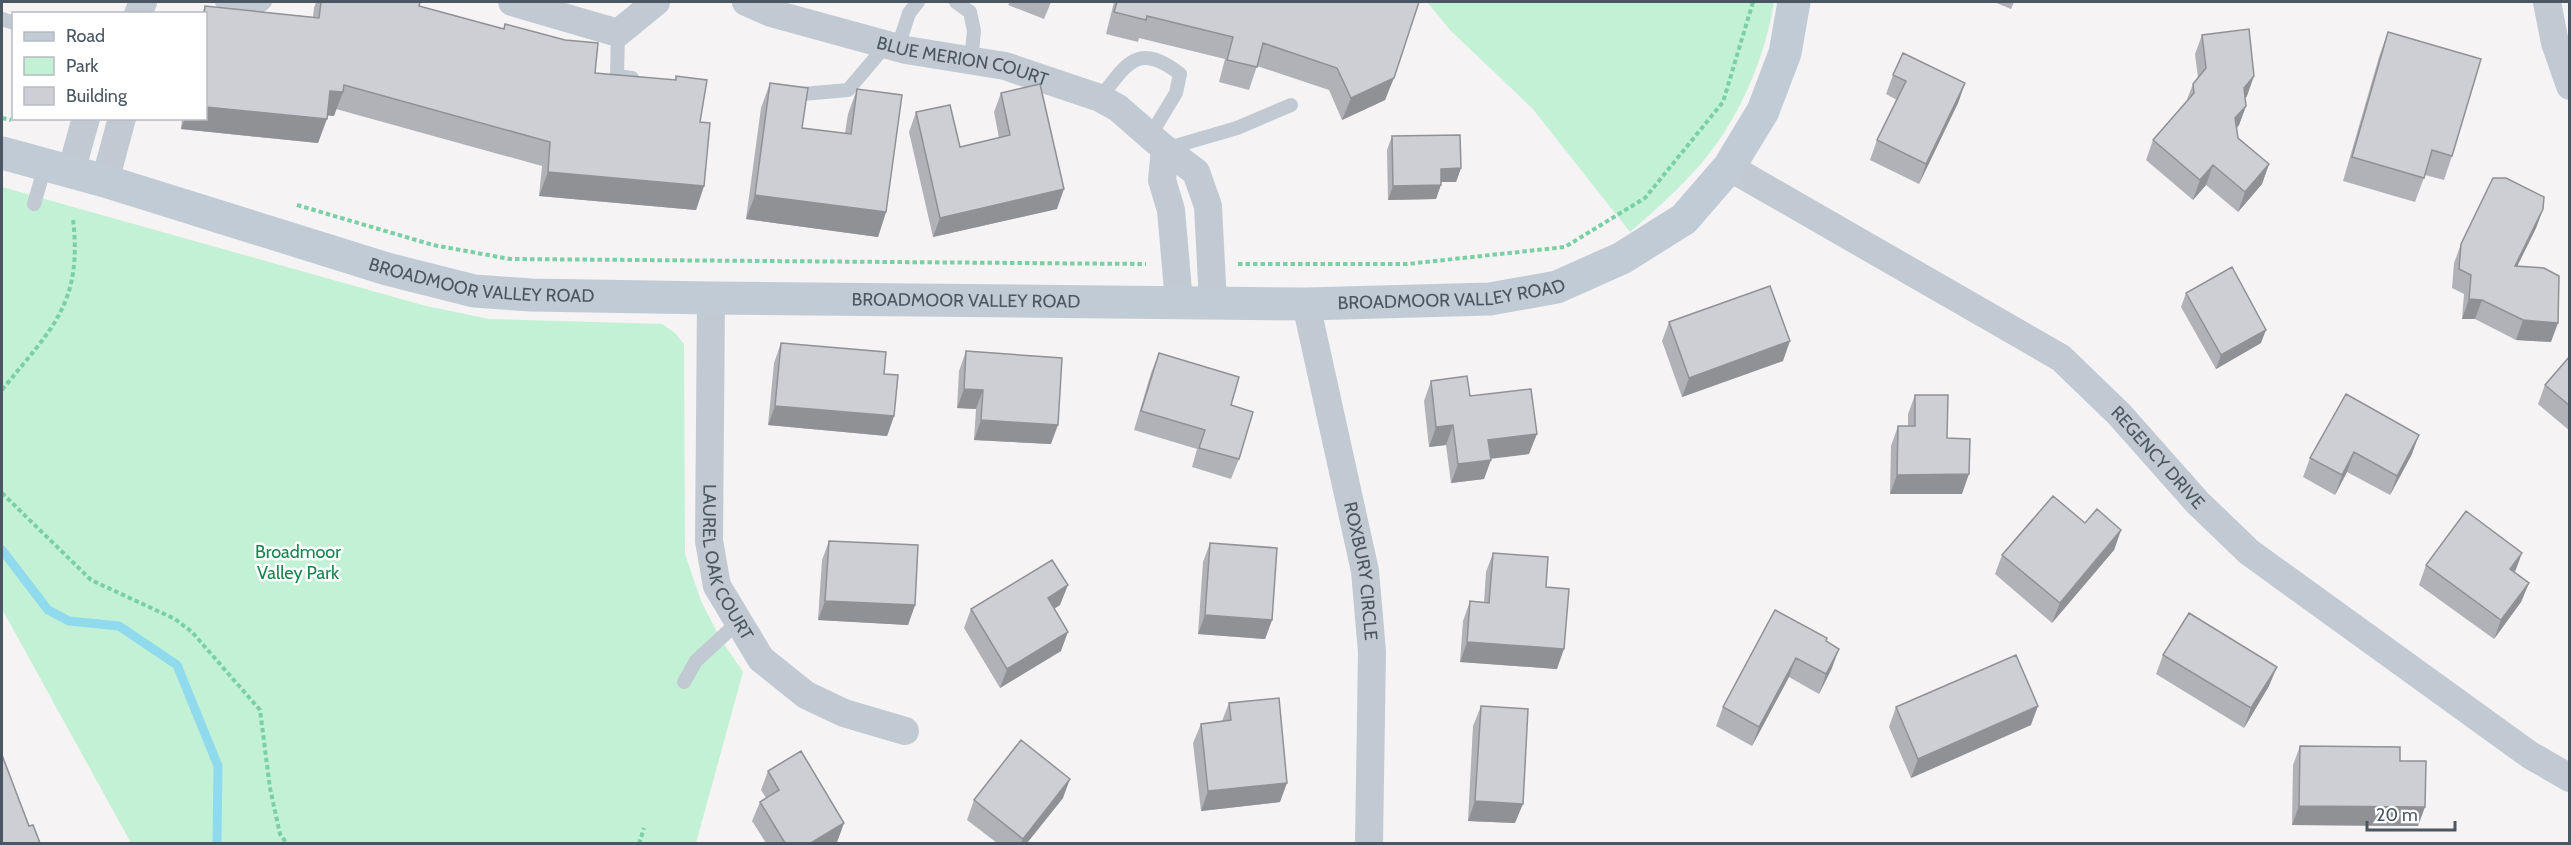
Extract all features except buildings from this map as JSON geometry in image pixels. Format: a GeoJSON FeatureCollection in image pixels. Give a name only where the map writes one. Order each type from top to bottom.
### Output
{"type":"FeatureCollection","features":[{"type":"Feature","properties":{"kind":"street"},"geometry":{"type":"LineString","coordinates":[[512,2],[618,33],[656,2]]}},
{"type":"Feature","properties":{"kind":"street","name":"BLUE MERION COURT"},"geometry":{"type":"LineString","coordinates":[[746,2],[771,13],[893,46],[1005,66],[1100,98],[1118,108],[1196,172],[1208,206],[1213,303]]}},
{"type":"Feature","properties":{"kind":"street","name":"BROADMOOR VALLEY ROAD"},"geometry":{"type":"LineString","coordinates":[[2,153],[105,181],[387,269],[474,291],[531,295],[711,298],[1306,304],[1490,299],[1557,287],[1622,258],[1684,219],[1729,167],[1763,111],[1785,53],[1794,2]]}},
{"type":"Feature","properties":{"kind":"street"},"geometry":{"type":"LineString","coordinates":[[2547,2],[2555,43],[2570,86]]}},
{"type":"Feature","properties":{"kind":"street"},"geometry":{"type":"LineString","coordinates":[[58,169],[85,120]]}},
{"type":"Feature","properties":{"kind":"street"},"geometry":{"type":"LineString","coordinates":[[105,181],[122,120]]}},
{"type":"Feature","properties":{"kind":"street"},"geometry":{"type":"LineString","coordinates":[[1158,143],[1162,180],[1171,210],[1179,302]]}},
{"type":"Feature","properties":{"kind":"street","name":"REGENCY DRIVE"},"geometry":{"type":"LineString","coordinates":[[1729,167],[2061,357],[2120,414],[2198,503],[2249,552],[2530,755],[2570,778]]}},
{"type":"Feature","properties":{"kind":"street","name":"LAUREL OAK COURT"},"geometry":{"type":"LineString","coordinates":[[711,298],[709,541],[717,586],[737,623],[761,659],[806,695],[844,713],[905,731]]}},
{"type":"Feature","properties":{"kind":"street","name":"ROXBURY CIRCLE"},"geometry":{"type":"LineString","coordinates":[[1306,304],[1365,571],[1372,652],[1369,843]]}},
{"type":"Feature","properties":{"kind":"lane"},"geometry":{"type":"LineString","coordinates":[[222,2],[241,9],[260,6],[264,2]]}},
{"type":"Feature","properties":{"kind":"lane"},"geometry":{"type":"LineString","coordinates":[[774,96],[848,90],[893,46],[909,13],[918,2]]}},
{"type":"Feature","properties":{"kind":"lane"},"geometry":{"type":"LineString","coordinates":[[956,2],[970,12],[974,31],[972,61]]}},
{"type":"Feature","properties":{"kind":"lane"},"geometry":{"type":"LineString","coordinates":[[618,33],[617,76],[649,79]]}},
{"type":"Feature","properties":{"kind":"lane"},"geometry":{"type":"LineString","coordinates":[[1100,98],[1129,62],[1146,57],[1167,64],[1180,74],[1176,93],[1158,143]]}},
{"type":"Feature","properties":{"kind":"lane"},"geometry":{"type":"LineString","coordinates":[[1158,143],[1237,128],[1291,105]]}},
{"type":"Feature","properties":{"kind":"lane"},"geometry":{"type":"LineString","coordinates":[[34,204],[58,169]]}},
{"type":"Feature","properties":{"kind":"lane"},"geometry":{"type":"LineString","coordinates":[[684,682],[696,661],[737,623]]}},
{"type":"Feature","properties":{"kind":"path"},"geometry":{"type":"LineString","coordinates":[[1212,265],[1407,264],[1565,247],[1645,198],[1723,102],[1753,2]]}},
{"type":"Feature","properties":{"kind":"path"},"geometry":{"type":"LineString","coordinates":[[2,118],[13,121]]}},
{"type":"Feature","properties":{"kind":"path"},"geometry":{"type":"LineString","coordinates":[[296,205],[434,245],[510,259],[1177,265]]}},
{"type":"Feature","properties":{"kind":"path"},"geometry":{"type":"LineString","coordinates":[[2,390],[58,320],[68,295],[74,269],[76,243],[73,219]]}},
{"type":"Feature","properties":{"kind":"path"},"geometry":{"type":"LineString","coordinates":[[2,493],[91,580],[175,619],[192,632],[260,710],[270,788],[280,834],[288,843]]}},
{"type":"Feature","properties":{"kind":"path"},"geometry":{"type":"LineString","coordinates":[[639,843],[644,828]]}},
{"type":"Feature","properties":{"kind":"green space"},"geometry":{"type":"Polygon","coordinates":[[[1427,2],[1774,2],[1766,39],[1753,76],[1737,111],[1717,143],[1687,179],[1630,232],[1532,108],[1451,31],[1427,2]]]}},
{"type":"Feature","properties":{"kind":"green space","name":"Broadmoor Valley Park"},"geometry":{"type":"Polygon","coordinates":[[[2,187],[426,306],[489,319],[662,324],[675,333],[684,344],[685,554],[701,601],[720,638],[743,672],[696,843],[131,843],[2,609],[2,187]]]}},
{"type":"Feature","properties":{"kind":"waterway"},"geometry":{"type":"LineString","coordinates":[[2,550],[48,610],[69,621],[119,626],[177,665],[218,766],[217,844]]}}]}
